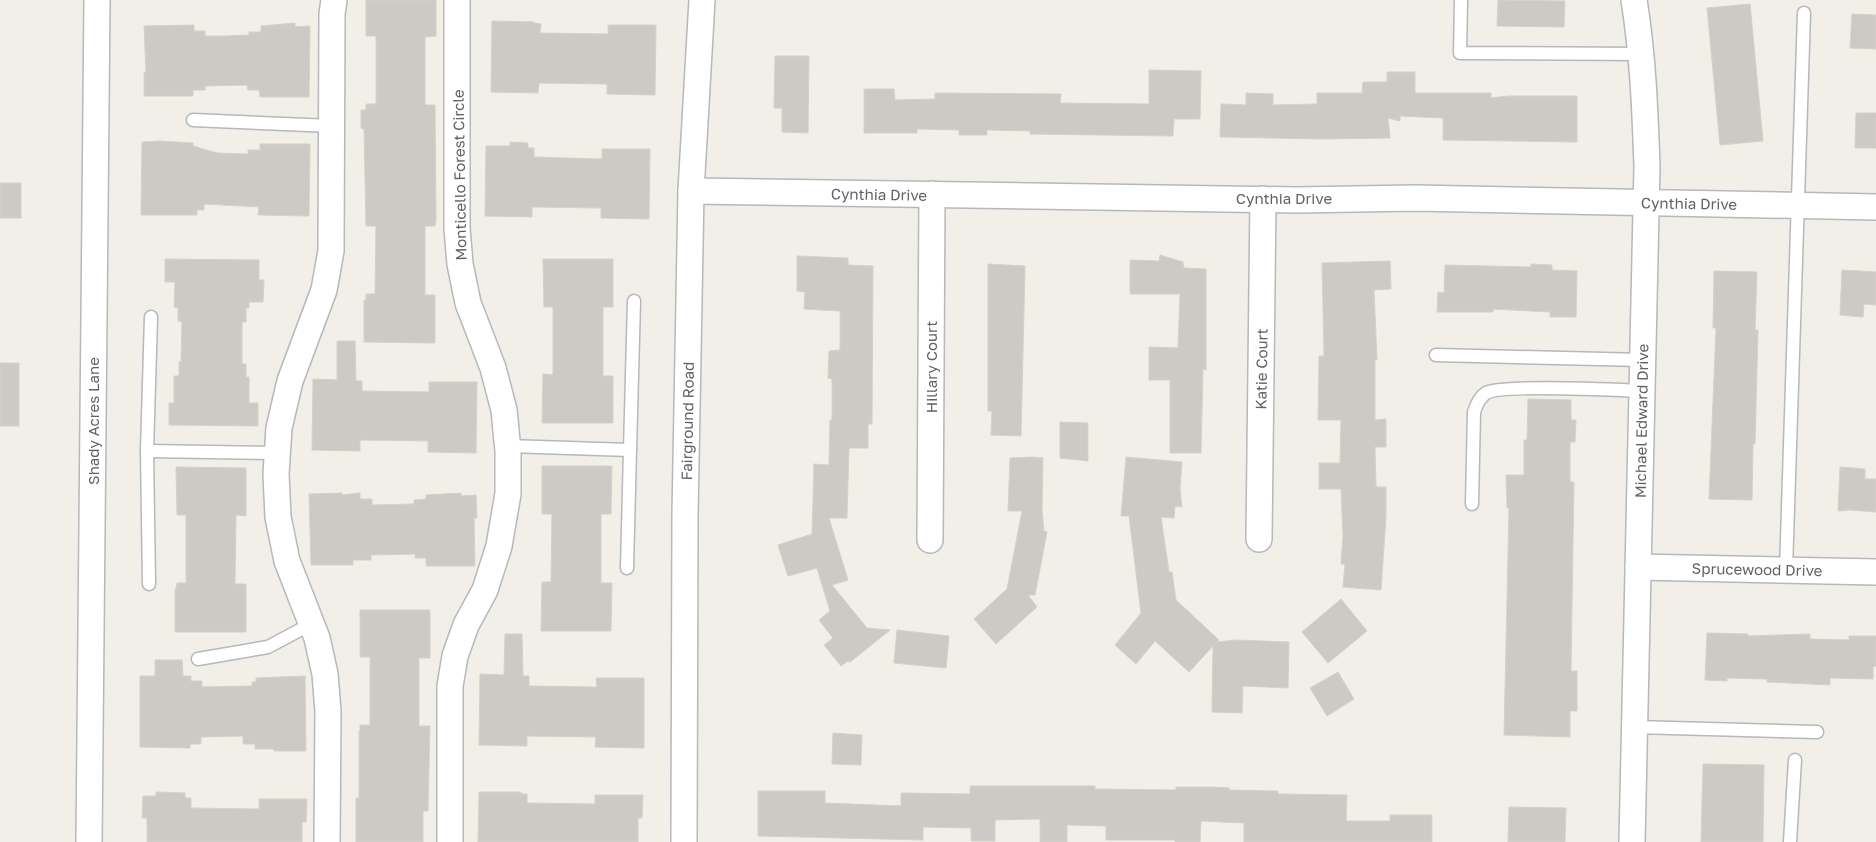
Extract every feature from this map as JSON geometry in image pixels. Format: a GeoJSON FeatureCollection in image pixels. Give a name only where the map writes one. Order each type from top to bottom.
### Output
{"type":"FeatureCollection","features":[{"type":"Feature","properties":{"kind":"street","name":"Shady Acres Lane"},"geometry":{"type":"LineString","coordinates":[[89,842],[97,0]]}},
{"type":"Feature","properties":{"kind":"street"},"geometry":{"type":"LineString","coordinates":[[327,842],[328,712],[326,674],[317,638],[287,561],[278,518],[276,474],[279,428],[290,381],[324,290],[331,251],[334,0]]}},
{"type":"Feature","properties":{"kind":"street","name":"Monticello Forest Circle"},"geometry":{"type":"LineString","coordinates":[[450,842],[450,686],[455,656],[466,625],[485,590],[499,546],[508,494],[508,446],[504,410],[493,368],[468,303],[460,264],[457,228],[457,0]]}},
{"type":"Feature","properties":{"kind":"street","name":"Fairground Road"},"geometry":{"type":"LineString","coordinates":[[684,842],[685,516],[691,191],[702,0]]}},
{"type":"Feature","properties":{"kind":"street","name":"Michael Edward Drive"},"geometry":{"type":"LineString","coordinates":[[1632,842],[1647,166],[1645,84],[1634,0]]}},
{"type":"Feature","properties":{"kind":"street","name":"Cynthia Drive"},"geometry":{"type":"LineString","coordinates":[[691,191],[1263,199],[1415,198],[1876,207]]}},
{"type":"Feature","properties":{"kind":"street","name":"Hillary Court"},"geometry":{"type":"LineString","coordinates":[[930,540],[932,194]]}},
{"type":"Feature","properties":{"kind":"street","name":"Katie Court"},"geometry":{"type":"LineString","coordinates":[[1259,539],[1263,199]]}},
{"type":"Feature","properties":{"kind":"street","name":"Sprucewood Drive"},"geometry":{"type":"LineString","coordinates":[[1638,567],[1876,572]]}},
{"type":"Feature","properties":{"kind":"lane"},"geometry":{"type":"LineString","coordinates":[[1461,0],[1460,53],[1642,54]]}},
{"type":"Feature","properties":{"kind":"lane"},"geometry":{"type":"LineString","coordinates":[[1786,570],[1804,14]]}},
{"type":"Feature","properties":{"kind":"lane"},"geometry":{"type":"LineString","coordinates":[[193,120],[332,126]]}},
{"type":"Feature","properties":{"kind":"lane"},"geometry":{"type":"LineString","coordinates":[[627,568],[634,301]]}},
{"type":"Feature","properties":{"kind":"lane"},"geometry":{"type":"LineString","coordinates":[[149,584],[147,451],[151,317]]}},
{"type":"Feature","properties":{"kind":"lane"},"geometry":{"type":"LineString","coordinates":[[1436,355],[1643,360]]}},
{"type":"Feature","properties":{"kind":"lane"},"geometry":{"type":"LineString","coordinates":[[1472,504],[1474,412],[1476,405],[1486,392],[1500,389],[1525,388],[1642,391]]}},
{"type":"Feature","properties":{"kind":"lane"},"geometry":{"type":"LineString","coordinates":[[508,446],[630,450]]}},
{"type":"Feature","properties":{"kind":"lane"},"geometry":{"type":"LineString","coordinates":[[147,451],[277,453]]}},
{"type":"Feature","properties":{"kind":"lane"},"geometry":{"type":"LineString","coordinates":[[198,659],[268,647],[311,624]]}},
{"type":"Feature","properties":{"kind":"lane"},"geometry":{"type":"LineString","coordinates":[[1635,726],[1817,732]]}},
{"type":"Feature","properties":{"kind":"lane"},"geometry":{"type":"LineString","coordinates":[[1790,842],[1794,760]]}},
{"type":"Feature","properties":{"kind":"building"},"geometry":{"type":"Polygon","coordinates":[[[366,0],[436,0],[436,36],[425,37],[425,105],[435,105],[436,220],[435,226],[425,226],[425,295],[435,295],[435,343],[364,342],[364,300],[366,300],[366,294],[375,294],[376,226],[366,226],[364,129],[361,128],[361,110],[366,110],[366,104],[376,104],[376,36],[366,36],[366,0]]]}},
{"type":"Feature","properties":{"kind":"building"},"geometry":{"type":"Polygon","coordinates":[[[1498,0],[1565,1],[1564,27],[1497,26],[1498,0]]]}},
{"type":"Feature","properties":{"kind":"building"},"geometry":{"type":"Polygon","coordinates":[[[1750,4],[1763,141],[1720,145],[1707,8],[1750,4]]]}},
{"type":"Feature","properties":{"kind":"building"},"geometry":{"type":"Polygon","coordinates":[[[1852,14],[1876,15],[1876,49],[1850,48],[1852,14]]]}},
{"type":"Feature","properties":{"kind":"building"},"geometry":{"type":"Polygon","coordinates":[[[492,21],[534,22],[541,24],[540,33],[608,34],[608,25],[656,25],[655,95],[607,94],[607,84],[539,83],[538,93],[491,92],[492,21]]]}},
{"type":"Feature","properties":{"kind":"building"},"geometry":{"type":"Polygon","coordinates":[[[295,23],[295,27],[310,26],[309,97],[260,97],[259,90],[248,90],[247,85],[205,86],[205,90],[193,90],[193,96],[144,96],[144,72],[146,72],[144,26],[194,25],[194,31],[205,31],[205,36],[224,36],[249,35],[249,32],[261,32],[261,26],[295,23]]]}},
{"type":"Feature","properties":{"kind":"building"},"geometry":{"type":"Polygon","coordinates":[[[775,56],[809,56],[808,133],[782,132],[782,108],[774,108],[775,56]]]}},
{"type":"Feature","properties":{"kind":"building"},"geometry":{"type":"Polygon","coordinates":[[[1149,70],[1201,71],[1200,119],[1174,119],[1173,136],[1030,134],[1030,131],[987,130],[987,135],[959,135],[959,130],[917,129],[917,133],[864,133],[864,89],[894,89],[895,100],[935,99],[935,93],[1061,94],[1060,103],[1149,104],[1149,70]]]}},
{"type":"Feature","properties":{"kind":"building"},"geometry":{"type":"Polygon","coordinates":[[[1387,72],[1415,72],[1415,93],[1491,93],[1491,98],[1508,96],[1577,96],[1577,142],[1443,140],[1443,118],[1400,116],[1400,121],[1388,118],[1390,138],[1220,137],[1221,104],[1246,105],[1246,93],[1273,94],[1273,105],[1317,104],[1317,93],[1362,93],[1363,82],[1387,82],[1387,72]]]}},
{"type":"Feature","properties":{"kind":"building"},"geometry":{"type":"Polygon","coordinates":[[[1856,113],[1876,113],[1876,148],[1855,148],[1856,113]]]}},
{"type":"Feature","properties":{"kind":"building"},"geometry":{"type":"Polygon","coordinates":[[[142,142],[193,143],[193,146],[217,153],[248,154],[248,150],[260,150],[260,144],[310,144],[309,216],[258,215],[259,207],[204,204],[204,210],[197,210],[197,215],[141,215],[142,142]]]}},
{"type":"Feature","properties":{"kind":"building"},"geometry":{"type":"Polygon","coordinates":[[[510,142],[528,143],[528,148],[534,148],[534,157],[602,159],[602,149],[650,149],[649,219],[601,218],[601,208],[532,207],[532,217],[485,216],[486,146],[510,146],[510,142]]]}},
{"type":"Feature","properties":{"kind":"building"},"geometry":{"type":"Polygon","coordinates":[[[0,183],[21,183],[21,218],[0,218],[0,183]]]}},
{"type":"Feature","properties":{"kind":"building"},"geometry":{"type":"Polygon","coordinates":[[[1160,255],[1183,262],[1184,268],[1206,269],[1206,370],[1203,369],[1201,453],[1170,453],[1170,380],[1149,380],[1149,347],[1178,348],[1180,294],[1130,294],[1130,260],[1159,261],[1160,255]]]}},
{"type":"Feature","properties":{"kind":"building"},"geometry":{"type":"Polygon","coordinates":[[[797,256],[848,258],[848,265],[873,266],[872,424],[868,424],[868,448],[849,448],[847,518],[829,518],[848,580],[832,585],[867,628],[890,630],[849,663],[849,660],[841,666],[824,645],[833,638],[819,620],[830,611],[817,568],[788,576],[778,545],[812,534],[814,464],[829,465],[832,379],[828,378],[829,351],[840,350],[840,311],[804,309],[805,292],[797,291],[797,256]]]}},
{"type":"Feature","properties":{"kind":"building"},"geometry":{"type":"Polygon","coordinates":[[[165,259],[259,260],[259,280],[264,280],[263,302],[249,302],[249,308],[246,308],[246,322],[242,322],[242,364],[246,364],[246,377],[249,377],[249,403],[258,403],[258,426],[169,425],[169,403],[174,403],[174,376],[179,376],[179,362],[181,362],[182,322],[178,321],[178,308],[174,307],[175,282],[165,282],[165,259]]]}},
{"type":"Feature","properties":{"kind":"building"},"geometry":{"type":"Polygon","coordinates":[[[543,259],[613,259],[613,307],[603,307],[603,376],[613,376],[613,423],[542,423],[543,374],[553,375],[553,307],[544,307],[543,259]]]}},
{"type":"Feature","properties":{"kind":"building"},"geometry":{"type":"Polygon","coordinates":[[[1390,261],[1391,289],[1374,290],[1377,360],[1375,360],[1375,420],[1386,419],[1386,447],[1375,447],[1376,487],[1386,487],[1381,590],[1343,587],[1345,564],[1341,564],[1343,536],[1341,489],[1319,489],[1319,463],[1340,463],[1341,420],[1318,420],[1319,356],[1324,356],[1322,263],[1390,261]]]}},
{"type":"Feature","properties":{"kind":"building"},"geometry":{"type":"Polygon","coordinates":[[[988,264],[1025,266],[1021,436],[991,435],[992,411],[988,411],[988,264]]]}},
{"type":"Feature","properties":{"kind":"building"},"geometry":{"type":"Polygon","coordinates":[[[1531,264],[1552,265],[1552,270],[1577,271],[1576,317],[1550,317],[1550,312],[1493,309],[1493,312],[1437,312],[1438,292],[1444,293],[1445,265],[1531,267],[1531,264]]]}},
{"type":"Feature","properties":{"kind":"building"},"geometry":{"type":"Polygon","coordinates":[[[1842,270],[1876,272],[1876,305],[1864,304],[1863,317],[1840,315],[1842,270]]]}},
{"type":"Feature","properties":{"kind":"building"},"geometry":{"type":"Polygon","coordinates":[[[1714,271],[1757,272],[1755,330],[1758,330],[1752,500],[1709,499],[1716,328],[1713,328],[1714,271]]]}},
{"type":"Feature","properties":{"kind":"building"},"geometry":{"type":"Polygon","coordinates":[[[337,341],[355,341],[356,381],[362,381],[362,391],[429,392],[429,382],[477,382],[476,453],[428,452],[428,441],[360,440],[360,451],[312,450],[313,379],[337,380],[337,341]]]}},
{"type":"Feature","properties":{"kind":"building"},"geometry":{"type":"Polygon","coordinates":[[[0,363],[19,363],[19,426],[0,426],[0,363]]]}},
{"type":"Feature","properties":{"kind":"building"},"geometry":{"type":"Polygon","coordinates":[[[1528,399],[1571,400],[1571,420],[1576,420],[1575,442],[1570,442],[1570,482],[1574,482],[1571,671],[1577,671],[1577,711],[1570,711],[1570,737],[1504,735],[1509,508],[1507,508],[1506,475],[1524,475],[1524,440],[1527,440],[1528,399]]]}},
{"type":"Feature","properties":{"kind":"building"},"geometry":{"type":"Polygon","coordinates":[[[1060,422],[1088,423],[1088,461],[1060,458],[1060,422]]]}},
{"type":"Feature","properties":{"kind":"building"},"geometry":{"type":"Polygon","coordinates":[[[1126,457],[1182,462],[1180,489],[1182,507],[1175,506],[1174,518],[1161,517],[1169,572],[1172,572],[1176,600],[1219,640],[1216,642],[1236,640],[1289,642],[1288,688],[1243,686],[1242,713],[1212,712],[1213,646],[1189,672],[1155,641],[1136,664],[1115,645],[1141,613],[1129,516],[1121,516],[1126,457]]]}},
{"type":"Feature","properties":{"kind":"building"},"geometry":{"type":"Polygon","coordinates":[[[1010,458],[1043,458],[1042,511],[1044,531],[1047,532],[1035,595],[1028,595],[1037,607],[996,644],[974,619],[1007,589],[1022,511],[1008,511],[1010,458]]]}},
{"type":"Feature","properties":{"kind":"building"},"geometry":{"type":"Polygon","coordinates":[[[542,466],[612,466],[611,514],[601,514],[601,583],[612,583],[611,631],[541,631],[542,582],[551,582],[552,514],[542,514],[542,466]]]}},
{"type":"Feature","properties":{"kind":"building"},"geometry":{"type":"Polygon","coordinates":[[[176,467],[246,468],[246,516],[236,515],[235,584],[246,584],[246,632],[175,632],[175,589],[177,583],[186,583],[186,515],[177,515],[176,467]]]}},
{"type":"Feature","properties":{"kind":"building"},"geometry":{"type":"Polygon","coordinates":[[[1840,467],[1865,469],[1865,479],[1876,479],[1876,512],[1838,511],[1840,467]]]}},
{"type":"Feature","properties":{"kind":"building"},"geometry":{"type":"Polygon","coordinates":[[[342,493],[342,495],[360,493],[360,499],[372,499],[372,505],[414,504],[414,500],[426,499],[426,495],[461,493],[461,496],[476,495],[477,518],[474,518],[475,566],[426,566],[426,558],[415,558],[415,554],[371,555],[371,560],[353,560],[353,565],[311,565],[309,494],[342,493]]]}},
{"type":"Feature","properties":{"kind":"building"},"geometry":{"type":"Polygon","coordinates":[[[1341,599],[1367,631],[1328,663],[1302,632],[1341,599]]]}},
{"type":"Feature","properties":{"kind":"building"},"geometry":{"type":"Polygon","coordinates":[[[360,610],[430,610],[430,658],[419,658],[419,726],[430,726],[428,811],[423,811],[423,842],[356,842],[356,798],[359,798],[359,731],[360,725],[370,725],[370,657],[360,657],[360,610]]]}},
{"type":"Feature","properties":{"kind":"building"},"geometry":{"type":"Polygon","coordinates":[[[897,630],[949,636],[946,668],[894,663],[897,630]]]}},
{"type":"Feature","properties":{"kind":"building"},"geometry":{"type":"Polygon","coordinates":[[[1707,633],[1748,634],[1748,636],[1810,634],[1810,639],[1849,640],[1849,636],[1876,636],[1876,666],[1873,667],[1873,679],[1830,678],[1830,685],[1767,682],[1767,679],[1727,678],[1727,681],[1705,680],[1707,633]]]}},
{"type":"Feature","properties":{"kind":"building"},"geometry":{"type":"Polygon","coordinates":[[[505,634],[522,634],[523,676],[529,676],[529,686],[597,687],[596,678],[644,678],[644,748],[595,747],[596,737],[527,736],[527,746],[479,745],[480,674],[504,675],[505,634]]]}},
{"type":"Feature","properties":{"kind":"building"},"geometry":{"type":"Polygon","coordinates":[[[155,660],[182,660],[183,676],[191,676],[191,681],[202,681],[202,687],[252,686],[252,682],[256,682],[256,678],[305,676],[306,751],[255,749],[255,744],[243,744],[243,736],[201,737],[201,744],[190,744],[190,748],[140,747],[140,676],[155,676],[155,660]]]}},
{"type":"Feature","properties":{"kind":"building"},"geometry":{"type":"Polygon","coordinates":[[[1338,672],[1354,699],[1327,716],[1310,688],[1338,672]]]}},
{"type":"Feature","properties":{"kind":"building"},"geometry":{"type":"Polygon","coordinates":[[[833,733],[862,735],[861,765],[832,764],[833,733]]]}},
{"type":"Feature","properties":{"kind":"building"},"geometry":{"type":"Polygon","coordinates":[[[1703,764],[1764,765],[1763,842],[1701,842],[1703,764]]]}},
{"type":"Feature","properties":{"kind":"building"},"geometry":{"type":"Polygon","coordinates":[[[970,786],[1095,786],[1095,789],[1176,790],[1176,787],[1212,787],[1229,788],[1229,790],[1278,791],[1278,794],[1347,795],[1346,821],[1390,821],[1390,815],[1432,815],[1432,842],[1244,842],[1244,823],[1201,821],[1200,842],[1106,840],[1106,826],[1067,825],[1067,842],[1040,842],[1040,819],[995,820],[995,841],[971,841],[971,828],[923,827],[923,840],[758,836],[758,791],[825,791],[825,803],[901,806],[901,793],[970,794],[970,786]]]}},
{"type":"Feature","properties":{"kind":"building"},"geometry":{"type":"Polygon","coordinates":[[[156,792],[185,793],[185,798],[191,798],[191,808],[259,809],[259,799],[307,799],[306,822],[302,822],[302,842],[147,842],[147,818],[142,818],[143,796],[156,796],[156,792]]]}},
{"type":"Feature","properties":{"kind":"building"},"geometry":{"type":"Polygon","coordinates":[[[479,792],[521,792],[521,794],[527,794],[527,803],[595,804],[595,795],[643,795],[642,818],[638,818],[638,842],[478,842],[479,792]]]}},
{"type":"Feature","properties":{"kind":"building"},"geometry":{"type":"Polygon","coordinates":[[[1509,807],[1566,808],[1565,842],[1508,842],[1509,807]]]}}]}
